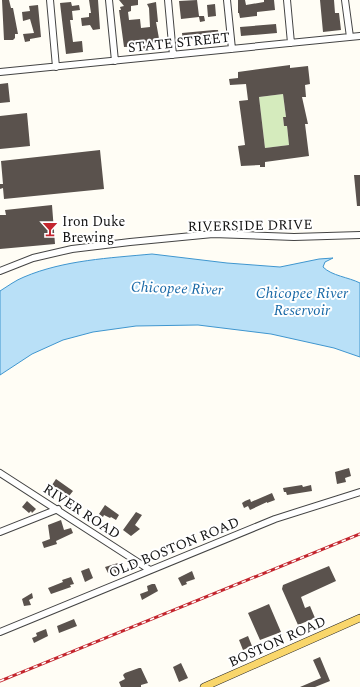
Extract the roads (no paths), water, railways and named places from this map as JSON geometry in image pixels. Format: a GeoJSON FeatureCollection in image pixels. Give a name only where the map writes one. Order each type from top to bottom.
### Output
{"type":"FeatureCollection","features":[{"type":"Feature","properties":{"kind":"main road","name":"BOSTON ROAD"},"geometry":{"type":"LineString","coordinates":[[204,687],[360,618]]}},
{"type":"Feature","properties":{"kind":"street"},"geometry":{"type":"LineString","coordinates":[[50,0],[56,67]]}},
{"type":"Feature","properties":{"kind":"street"},"geometry":{"type":"LineString","coordinates":[[109,0],[115,61]]}},
{"type":"Feature","properties":{"kind":"street"},"geometry":{"type":"LineString","coordinates":[[168,0],[173,55]]}},
{"type":"Feature","properties":{"kind":"street"},"geometry":{"type":"LineString","coordinates":[[228,0],[232,49]]}},
{"type":"Feature","properties":{"kind":"street"},"geometry":{"type":"LineString","coordinates":[[287,0],[291,43]]}},
{"type":"Feature","properties":{"kind":"street"},"geometry":{"type":"LineString","coordinates":[[345,0],[350,37]]}},
{"type":"Feature","properties":{"kind":"street","name":"STATE STREET"},"geometry":{"type":"LineString","coordinates":[[0,72],[360,36]]}},
{"type":"Feature","properties":{"kind":"street","name":"RIVERSIDE DRIVE"},"geometry":{"type":"LineString","coordinates":[[0,271],[34,258],[72,249],[130,242],[213,234],[294,237],[360,235]]}},
{"type":"Feature","properties":{"kind":"street","name":"RIVER ROAD"},"geometry":{"type":"LineString","coordinates":[[0,473],[58,509],[150,570]]}},
{"type":"Feature","properties":{"kind":"street","name":"OLD BOSTON ROAD"},"geometry":{"type":"LineString","coordinates":[[0,632],[275,519],[360,492]]}},
{"type":"Feature","properties":{"kind":"street"},"geometry":{"type":"LineString","coordinates":[[0,532],[58,509]]}},
{"type":"Feature","properties":{"kind":"water","name":"Chicopee River Reservoir"},"geometry":{"type":"Polygon","coordinates":[[[152,254],[227,263],[280,267],[319,259],[333,258],[325,262],[323,267],[335,274],[360,283],[360,357],[334,348],[271,334],[198,325],[136,326],[93,332],[63,340],[32,354],[0,375],[0,291],[21,278],[39,271],[71,263],[152,254]]]}},
{"type":"Feature","properties":{"kind":"railway"},"geometry":{"type":"LineString","coordinates":[[0,681],[360,534]]}},
{"type":"Feature","properties":{"kind":"place","name":"Iron Duke Brewing"},"geometry":{"type":"Point","coordinates":[50,229]}},
{"type":"Feature","properties":{"kind":"water label","name":"Chicopee River"},"geometry":{"type":"Point","coordinates":[177,288]}}]}
